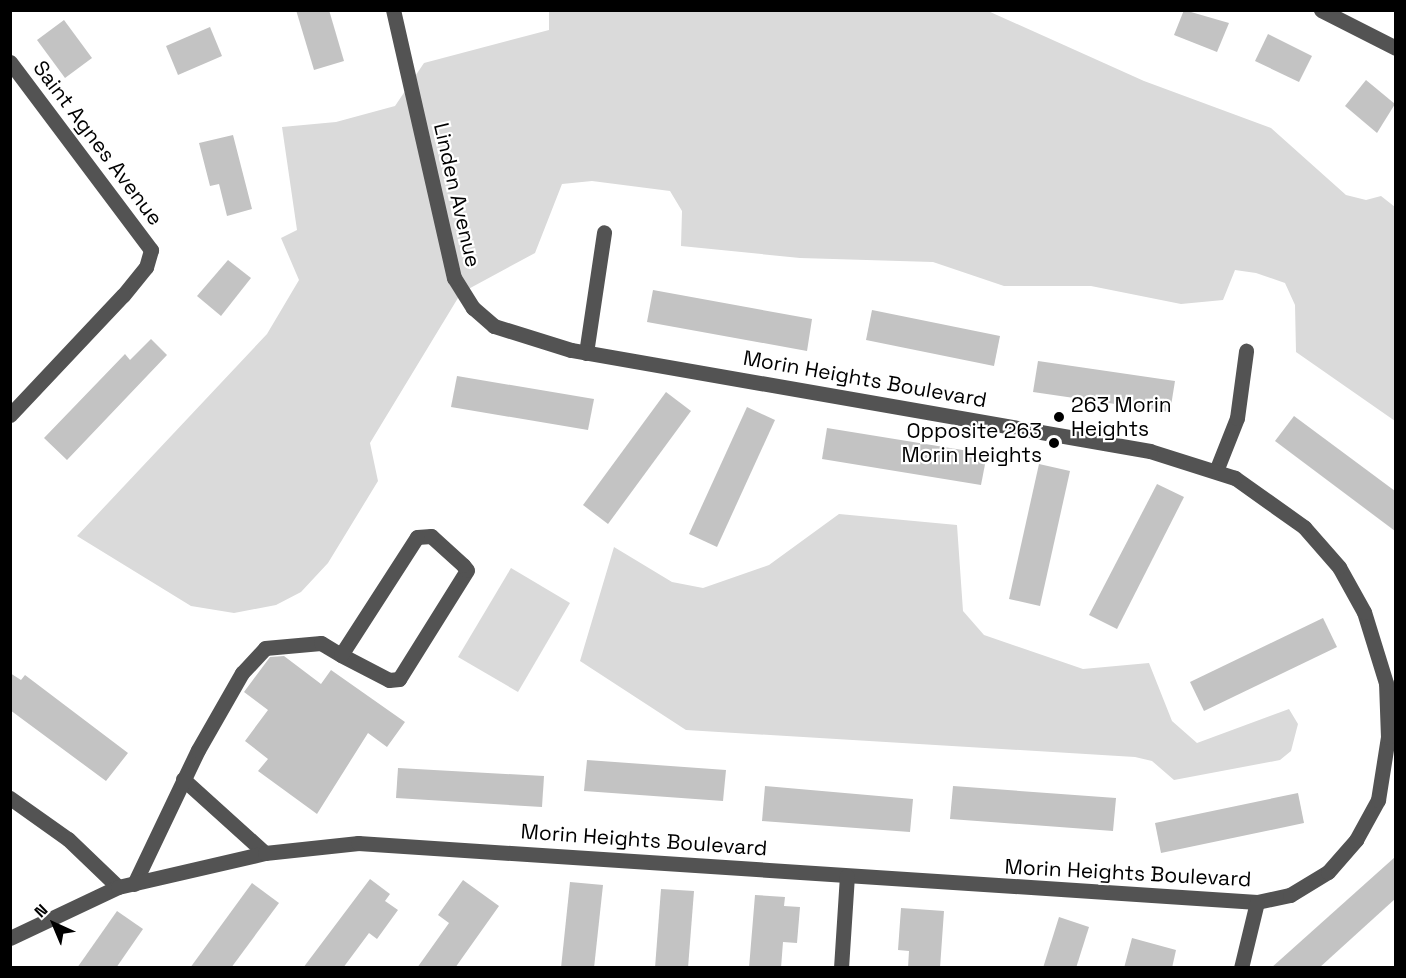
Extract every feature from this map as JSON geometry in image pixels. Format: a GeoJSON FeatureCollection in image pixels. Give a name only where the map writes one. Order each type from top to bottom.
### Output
{"type":"FeatureCollection","features":[{"type":"Feature","properties":{"kind":"street","name":"Linden Avenue"},"geometry":{"type":"LineString","coordinates":[[393,10],[445,249],[462,293],[494,326],[586,352],[648,363]]}},
{"type":"Feature","properties":{"kind":"street"},"geometry":{"type":"LineString","coordinates":[[1321,10],[1395,48]]}},
{"type":"Feature","properties":{"kind":"street","name":"Saint Agnes Avenue"},"geometry":{"type":"LineString","coordinates":[[10,62],[151,250],[146,267],[128,289],[10,415]]}},
{"type":"Feature","properties":{"kind":"street"},"geometry":{"type":"LineString","coordinates":[[586,352],[604,232]]}},
{"type":"Feature","properties":{"kind":"street"},"geometry":{"type":"LineString","coordinates":[[1216,471],[1237,418],[1246,351]]}},
{"type":"Feature","properties":{"kind":"street","name":"Morin Heights Boulevard"},"geometry":{"type":"LineString","coordinates":[[10,938],[118,887],[265,853],[358,843],[448,846],[847,876],[1257,902],[1309,885],[1328,872],[1366,824],[1384,784],[1386,683],[1364,612],[1334,560],[1274,502],[1216,471],[1150,451],[648,363]]}},
{"type":"Feature","properties":{"kind":"street"},"geometry":{"type":"LineString","coordinates":[[134,884],[183,778],[242,672],[265,648],[321,643],[341,654],[389,680],[399,679],[467,570],[431,536],[417,537],[341,654]]}},
{"type":"Feature","properties":{"kind":"street"},"geometry":{"type":"LineString","coordinates":[[183,778],[265,853]]}},
{"type":"Feature","properties":{"kind":"street"},"geometry":{"type":"LineString","coordinates":[[10,798],[68,839],[118,887]]}},
{"type":"Feature","properties":{"kind":"street"},"geometry":{"type":"LineString","coordinates":[[841,968],[847,876]]}},
{"type":"Feature","properties":{"kind":"street"},"geometry":{"type":"LineString","coordinates":[[1241,968],[1257,902]]}},
{"type":"Feature","properties":{"kind":"shaded area"},"geometry":{"type":"Polygon","coordinates":[[[549,11],[988,11],[1144,81],[1271,128],[1346,195],[1366,200],[1381,196],[1395,207],[1395,421],[1296,352],[1295,305],[1285,283],[1256,273],[1235,270],[1223,300],[1181,304],[1091,286],[1004,286],[933,262],[800,258],[681,246],[682,211],[670,191],[592,181],[562,184],[535,253],[461,293],[370,443],[378,481],[328,563],[301,592],[276,605],[234,613],[191,606],[77,536],[267,334],[299,280],[281,238],[297,230],[282,127],[336,122],[395,106],[424,63],[549,30],[549,11]]]}},
{"type":"Feature","properties":{"kind":"shaded area"},"geometry":{"type":"Polygon","coordinates":[[[839,514],[957,525],[963,611],[984,635],[1083,669],[1149,663],[1172,721],[1197,743],[1289,709],[1298,724],[1291,751],[1280,760],[1174,780],[1152,761],[1135,757],[686,730],[580,661],[614,547],[672,582],[703,588],[769,565],[839,514]]]}},
{"type":"Feature","properties":{"kind":"shaded area"},"geometry":{"type":"Polygon","coordinates":[[[511,568],[570,603],[518,692],[458,657],[511,568]]]}},
{"type":"Feature","properties":{"kind":"building"},"geometry":{"type":"Polygon","coordinates":[[[296,10],[329,10],[344,61],[314,70],[296,10]]]}},
{"type":"Feature","properties":{"kind":"building"},"geometry":{"type":"Polygon","coordinates":[[[1184,10],[1229,23],[1217,52],[1174,35],[1184,10]]]}},
{"type":"Feature","properties":{"kind":"building"},"geometry":{"type":"Polygon","coordinates":[[[64,20],[92,58],[65,78],[37,40],[64,20]]]}},
{"type":"Feature","properties":{"kind":"building"},"geometry":{"type":"Polygon","coordinates":[[[210,27],[222,56],[178,75],[166,46],[210,27]]]}},
{"type":"Feature","properties":{"kind":"building"},"geometry":{"type":"Polygon","coordinates":[[[1268,34],[1312,56],[1299,82],[1255,61],[1268,34]]]}},
{"type":"Feature","properties":{"kind":"building"},"geometry":{"type":"Polygon","coordinates":[[[1366,80],[1395,104],[1377,133],[1345,106],[1366,80]]]}},
{"type":"Feature","properties":{"kind":"building"},"geometry":{"type":"Polygon","coordinates":[[[233,135],[252,209],[227,216],[219,184],[210,186],[199,143],[233,135]]]}},
{"type":"Feature","properties":{"kind":"building"},"geometry":{"type":"Polygon","coordinates":[[[228,260],[251,278],[221,316],[197,296],[228,260]]]}},
{"type":"Feature","properties":{"kind":"building"},"geometry":{"type":"Polygon","coordinates":[[[653,290],[812,319],[807,351],[647,322],[653,290]]]}},
{"type":"Feature","properties":{"kind":"building"},"geometry":{"type":"Polygon","coordinates":[[[872,310],[1000,336],[994,366],[866,340],[872,310]]]}},
{"type":"Feature","properties":{"kind":"building"},"geometry":{"type":"Polygon","coordinates":[[[151,339],[167,355],[67,460],[44,438],[125,354],[130,360],[151,339]]]}},
{"type":"Feature","properties":{"kind":"building"},"geometry":{"type":"Polygon","coordinates":[[[1038,361],[1175,381],[1170,412],[1033,392],[1038,361]]]}},
{"type":"Feature","properties":{"kind":"building"},"geometry":{"type":"Polygon","coordinates":[[[457,376],[594,399],[588,430],[451,407],[457,376]]]}},
{"type":"Feature","properties":{"kind":"building"},"geometry":{"type":"Polygon","coordinates":[[[666,392],[691,411],[608,524],[583,505],[666,392]]]}},
{"type":"Feature","properties":{"kind":"building"},"geometry":{"type":"Polygon","coordinates":[[[747,407],[775,420],[717,547],[689,534],[747,407]]]}},
{"type":"Feature","properties":{"kind":"building"},"geometry":{"type":"Polygon","coordinates":[[[1294,416],[1395,491],[1395,531],[1275,441],[1294,416]]]}},
{"type":"Feature","properties":{"kind":"building"},"geometry":{"type":"Polygon","coordinates":[[[827,428],[987,454],[981,485],[822,459],[827,428]]]}},
{"type":"Feature","properties":{"kind":"building"},"geometry":{"type":"Polygon","coordinates":[[[1039,464],[1070,471],[1040,606],[1009,599],[1039,464]]]}},
{"type":"Feature","properties":{"kind":"building"},"geometry":{"type":"Polygon","coordinates":[[[1157,484],[1184,497],[1117,629],[1089,615],[1157,484]]]}},
{"type":"Feature","properties":{"kind":"building"},"geometry":{"type":"Polygon","coordinates":[[[1323,618],[1337,647],[1204,711],[1190,682],[1323,618]]]}},
{"type":"Feature","properties":{"kind":"building"},"geometry":{"type":"Polygon","coordinates":[[[284,656],[321,684],[331,670],[405,722],[387,747],[368,733],[317,814],[258,771],[268,759],[245,741],[268,710],[244,692],[270,657],[284,656]]]}},
{"type":"Feature","properties":{"kind":"building"},"geometry":{"type":"Polygon","coordinates":[[[10,673],[21,680],[25,675],[128,753],[106,781],[10,710],[10,673]]]}},
{"type":"Feature","properties":{"kind":"building"},"geometry":{"type":"Polygon","coordinates":[[[587,760],[726,770],[723,801],[584,791],[587,760]]]}},
{"type":"Feature","properties":{"kind":"building"},"geometry":{"type":"Polygon","coordinates":[[[398,768],[544,776],[542,807],[396,798],[398,768]]]}},
{"type":"Feature","properties":{"kind":"building"},"geometry":{"type":"Polygon","coordinates":[[[765,786],[913,799],[910,832],[762,821],[765,786]]]}},
{"type":"Feature","properties":{"kind":"building"},"geometry":{"type":"Polygon","coordinates":[[[953,786],[1116,798],[1113,831],[950,819],[953,786]]]}},
{"type":"Feature","properties":{"kind":"building"},"geometry":{"type":"Polygon","coordinates":[[[1298,793],[1304,823],[1161,853],[1155,823],[1298,793]]]}},
{"type":"Feature","properties":{"kind":"building"},"geometry":{"type":"Polygon","coordinates":[[[1395,857],[1395,899],[1319,968],[1271,968],[1395,857]]]}},
{"type":"Feature","properties":{"kind":"building"},"geometry":{"type":"Polygon","coordinates":[[[370,879],[390,894],[385,901],[398,910],[377,939],[369,933],[343,968],[303,968],[370,879]]]}},
{"type":"Feature","properties":{"kind":"building"},"geometry":{"type":"Polygon","coordinates":[[[463,880],[499,906],[455,968],[417,968],[449,923],[438,915],[463,880]]]}},
{"type":"Feature","properties":{"kind":"building"},"geometry":{"type":"Polygon","coordinates":[[[570,882],[603,885],[594,968],[561,968],[570,882]]]}},
{"type":"Feature","properties":{"kind":"building"},"geometry":{"type":"Polygon","coordinates":[[[252,883],[279,903],[231,968],[190,968],[252,883]]]}},
{"type":"Feature","properties":{"kind":"building"},"geometry":{"type":"Polygon","coordinates":[[[661,889],[694,891],[688,968],[655,968],[661,889]]]}},
{"type":"Feature","properties":{"kind":"building"},"geometry":{"type":"Polygon","coordinates":[[[755,895],[785,897],[784,906],[800,907],[797,943],[783,942],[781,968],[749,968],[755,895]]]}},
{"type":"Feature","properties":{"kind":"building"},"geometry":{"type":"Polygon","coordinates":[[[901,908],[944,911],[940,968],[908,968],[909,951],[898,950],[901,908]]]}},
{"type":"Feature","properties":{"kind":"building"},"geometry":{"type":"Polygon","coordinates":[[[117,911],[143,929],[116,968],[77,968],[117,911]]]}},
{"type":"Feature","properties":{"kind":"building"},"geometry":{"type":"Polygon","coordinates":[[[1059,917],[1089,927],[1076,968],[1043,968],[1059,917]]]}},
{"type":"Feature","properties":{"kind":"building"},"geometry":{"type":"Polygon","coordinates":[[[1132,938],[1176,950],[1172,968],[1124,968],[1132,938]]]}},
{"type":"Feature","properties":{"kind":"place","name":"263 Morin Heights"},"geometry":{"type":"Point","coordinates":[1059,417]}},
{"type":"Feature","properties":{"kind":"place","name":"Opposite 263 Morin Heights"},"geometry":{"type":"Point","coordinates":[1054,443]}}]}
